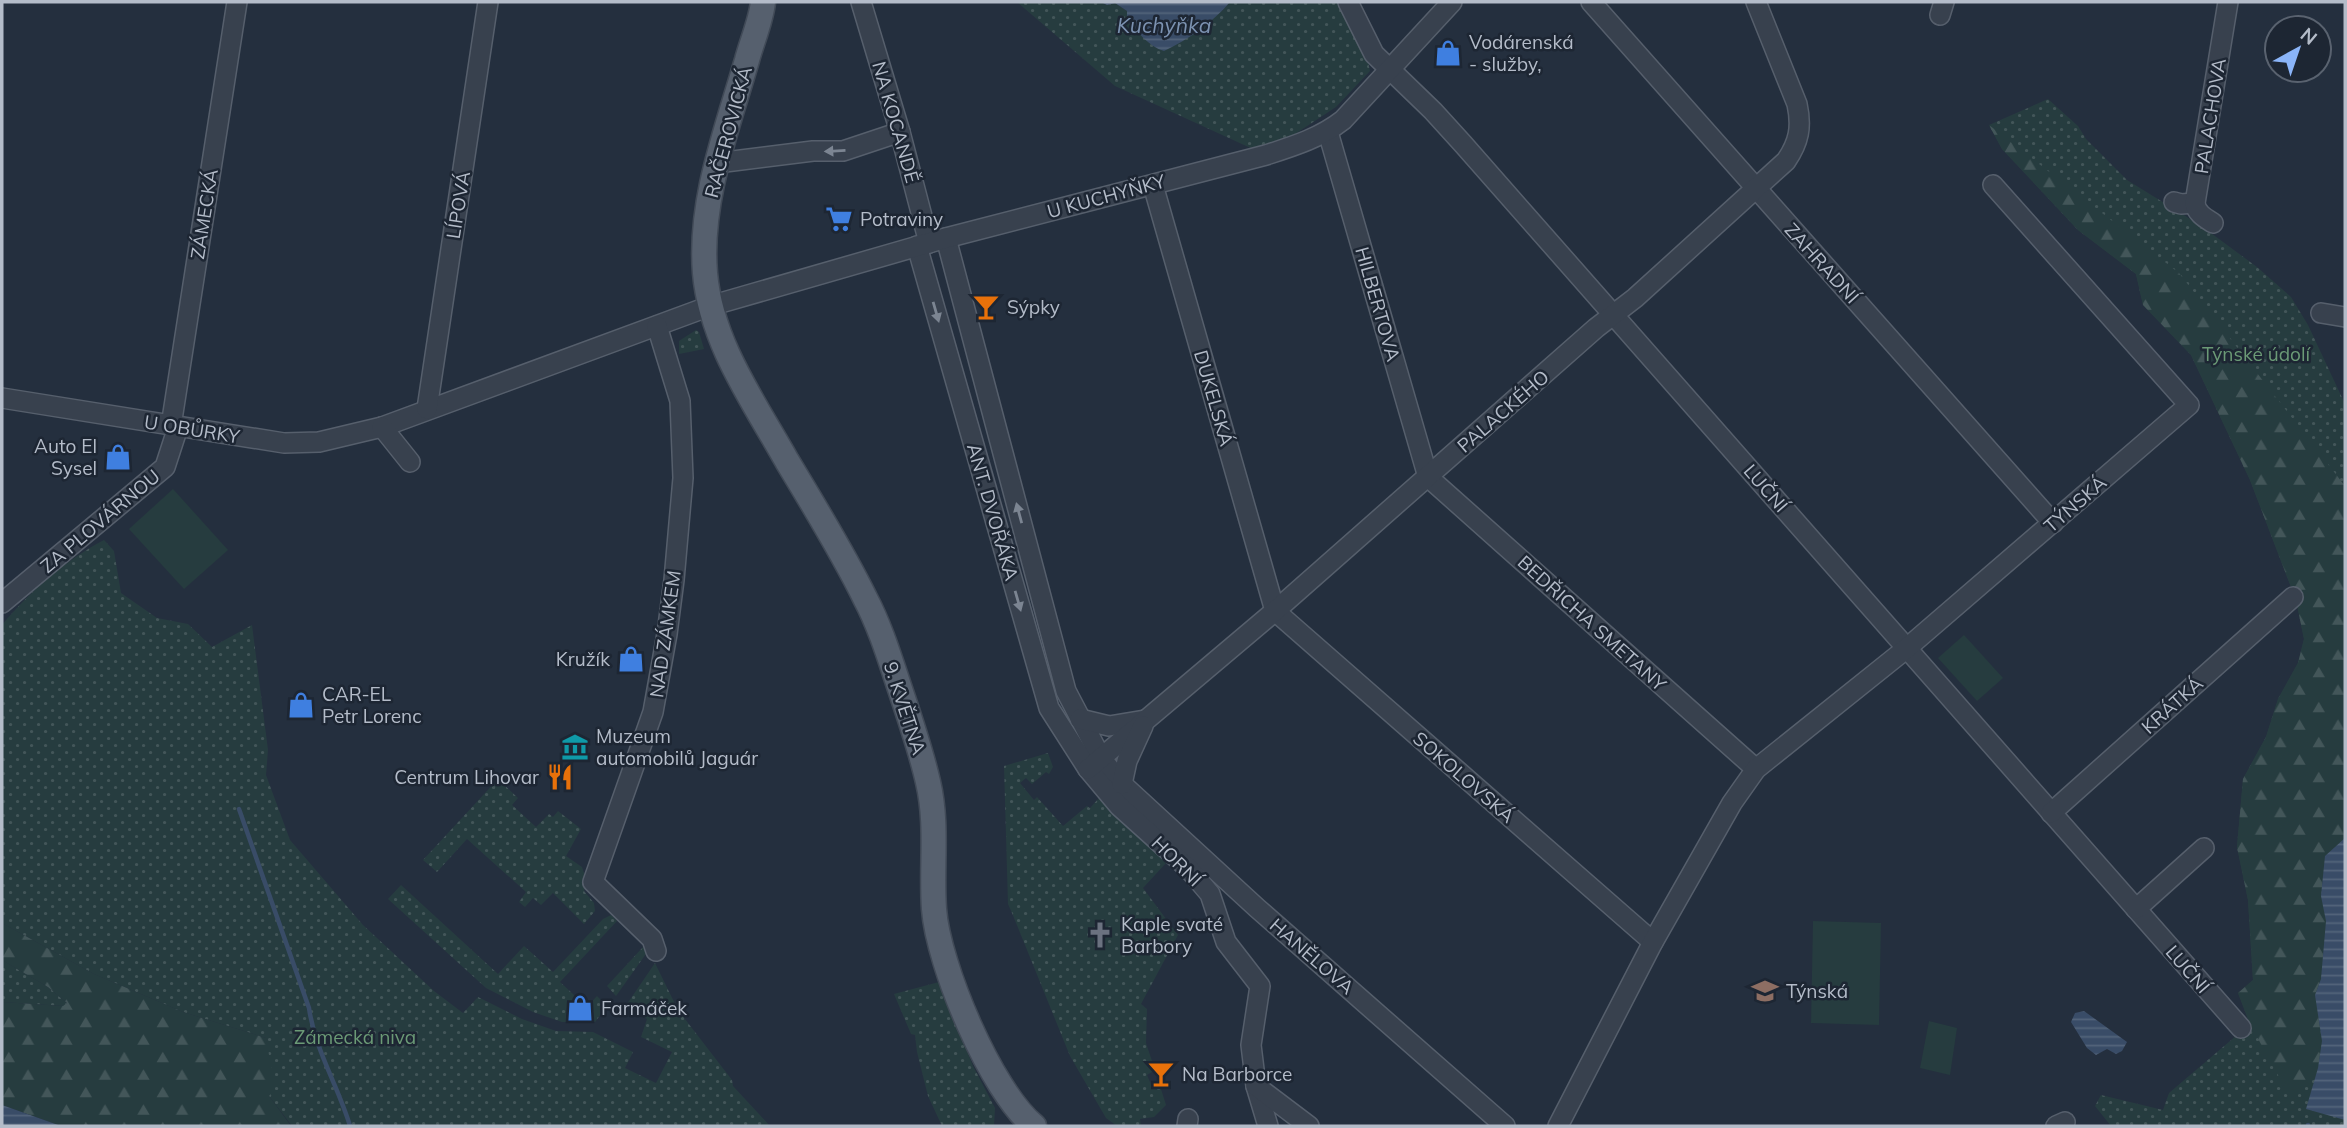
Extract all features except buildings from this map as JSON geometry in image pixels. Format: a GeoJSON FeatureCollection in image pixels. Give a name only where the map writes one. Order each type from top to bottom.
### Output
{"type":"FeatureCollection","features":[{"type":"Feature","properties":{"kind":"main road","name":"RAČEROVICKÁ"},"geometry":{"type":"LineString","coordinates":[[710,306],[704,241],[708,204],[763,2]]}},
{"type":"Feature","properties":{"kind":"main road","name":"9. KVĚTNA"},"geometry":{"type":"LineString","coordinates":[[710,306],[728,357],[867,600],[900,687],[928,782],[933,815],[934,909],[936,927],[946,960],[994,1076],[1016,1109],[1034,1126]]}},
{"type":"Feature","properties":{"kind":"street","name":"ZÁMECKÁ"},"geometry":{"type":"LineString","coordinates":[[175,426],[237,2]]}},
{"type":"Feature","properties":{"kind":"street","name":"LÍPOVÁ"},"geometry":{"type":"LineString","coordinates":[[427,409],[488,2]]}},
{"type":"Feature","properties":{"kind":"street","name":"NA KOCANDĚ"},"geometry":{"type":"LineString","coordinates":[[861,2],[931,242]]}},
{"type":"Feature","properties":{"kind":"street","name":"LUČNÍ"},"geometry":{"type":"LineString","coordinates":[[1348,2],[1374,54],[1456,136],[2241,1028]]}},
{"type":"Feature","properties":{"kind":"street","name":"U KUCHYŇKY"},"geometry":{"type":"LineString","coordinates":[[710,306],[931,242],[1266,155],[1328,132],[1391,71],[1452,2]]}},
{"type":"Feature","properties":{"kind":"street","name":"ZAHRADNÍ"},"geometry":{"type":"LineString","coordinates":[[1591,2],[2053,523]]}},
{"type":"Feature","properties":{"kind":"street","name":"PALACKÉHO"},"geometry":{"type":"LineString","coordinates":[[1095,764],[1275,611],[1612,315],[1635,298],[1786,161],[1798,141],[1800,129],[1797,104],[1756,2]]}},
{"type":"Feature","properties":{"kind":"street","name":"PALACHOVA"},"geometry":{"type":"LineString","coordinates":[[2195,203],[2228,2]]}},
{"type":"Feature","properties":{"kind":"street"},"geometry":{"type":"LineString","coordinates":[[717,163],[813,151],[843,151],[900,132]]}},
{"type":"Feature","properties":{"kind":"street","name":"HILBERTOVA"},"geometry":{"type":"LineString","coordinates":[[1328,132],[1428,477]]}},
{"type":"Feature","properties":{"kind":"street","name":"DUKELSKÁ"},"geometry":{"type":"LineString","coordinates":[[1153,185],[1275,611]]}},
{"type":"Feature","properties":{"kind":"street","name":"TÝNSKÁ"},"geometry":{"type":"LineString","coordinates":[[1558,1126],[1653,942],[1732,803],[1756,769],[1907,648],[2189,405],[1993,186]]}},
{"type":"Feature","properties":{"kind":"street"},"geometry":{"type":"LineString","coordinates":[[2174,202],[2195,203],[2196,208],[2213,223]]}},
{"type":"Feature","properties":{"kind":"street","name":"ANT. DVOŘÁKA"},"geometry":{"type":"LineString","coordinates":[[931,242],[1066,691],[1080,719],[1095,764]]}},
{"type":"Feature","properties":{"kind":"street","name":"ANT. DVOŘÁKA"},"geometry":{"type":"LineString","coordinates":[[931,242],[1049,708],[1070,745],[1095,764]]}},
{"type":"Feature","properties":{"kind":"street","name":"U OBŮRKY"},"geometry":{"type":"LineString","coordinates":[[2,398],[284,443],[319,442],[382,427],[710,306]]}},
{"type":"Feature","properties":{"kind":"street"},"geometry":{"type":"LineString","coordinates":[[2321,313],[2345,317]]}},
{"type":"Feature","properties":{"kind":"street","name":"NAD ZÁMKEM"},"geometry":{"type":"LineString","coordinates":[[656,951],[652,939],[593,882],[653,712],[674,580],[683,478],[680,401],[657,326]]}},
{"type":"Feature","properties":{"kind":"street","name":"ZA PLOVÁRNOU"},"geometry":{"type":"LineString","coordinates":[[2,603],[165,467],[175,426]]}},
{"type":"Feature","properties":{"kind":"street"},"geometry":{"type":"LineString","coordinates":[[382,427],[410,462]]}},
{"type":"Feature","properties":{"kind":"street","name":"BEDŘICHA SMETANY"},"geometry":{"type":"LineString","coordinates":[[1428,477],[1756,769]]}},
{"type":"Feature","properties":{"kind":"street","name":"KRÁTKÁ"},"geometry":{"type":"LineString","coordinates":[[2051,813],[2293,597]]}},
{"type":"Feature","properties":{"kind":"street","name":"SOKOLOVSKÁ"},"geometry":{"type":"LineString","coordinates":[[1275,611],[1653,942]]}},
{"type":"Feature","properties":{"kind":"street"},"geometry":{"type":"LineString","coordinates":[[1080,719],[1109,726],[1146,720]]}},
{"type":"Feature","properties":{"kind":"street"},"geometry":{"type":"LineString","coordinates":[[1122,784],[1127,761],[1146,720]]}},
{"type":"Feature","properties":{"kind":"street","name":"HANĚLOVA"},"geometry":{"type":"LineString","coordinates":[[1095,764],[1122,784],[1257,908],[1505,1126]]}},
{"type":"Feature","properties":{"kind":"street","name":"HORNÍ"},"geometry":{"type":"LineString","coordinates":[[1095,764],[1119,806],[1188,869],[1210,894],[1227,942],[1260,986],[1251,1045],[1256,1086],[1268,1126]]}},
{"type":"Feature","properties":{"kind":"street"},"geometry":{"type":"LineString","coordinates":[[2136,909],[2204,848]]}},
{"type":"Feature","properties":{"kind":"street"},"geometry":{"type":"LineString","coordinates":[[1256,1086],[1309,1126]]}},
{"type":"Feature","properties":{"kind":"green space"},"geometry":{"type":"Polygon","coordinates":[[[1017,2],[1115,3],[1127,11],[1222,11],[1230,2],[1341,2],[1370,71],[1336,107],[1292,136],[1255,150],[1115,86],[1017,2]]]}},
{"type":"Feature","properties":{"kind":"green space","name":"Týnské údolí"},"geometry":{"type":"Polygon","coordinates":[[[2048,99],[2078,126],[2086,139],[2127,180],[2200,225],[2257,267],[2291,297],[2308,325],[2345,404],[2345,1126],[2111,1126],[2095,1106],[2101,1095],[2163,1110],[2169,1093],[2250,1024],[2238,993],[2253,980],[2248,900],[2237,847],[2243,779],[2266,737],[2278,699],[2298,663],[2304,639],[2296,600],[2250,480],[2191,355],[2143,305],[2136,274],[2078,230],[2002,149],[1989,125],[2048,99]]]}},
{"type":"Feature","properties":{"kind":"green space"},"geometry":{"type":"Polygon","coordinates":[[[1989,125],[2179,273],[2345,486],[2345,838],[2325,857],[2321,896],[2326,921],[2321,979],[2315,995],[2322,1041],[2318,1068],[2291,1099],[2250,1024],[2238,993],[2253,980],[2248,900],[2237,847],[2243,779],[2266,737],[2278,699],[2298,663],[2304,639],[2296,600],[2250,480],[2191,355],[2143,305],[2136,274],[2078,230],[2002,149],[1989,125]]]}},
{"type":"Feature","properties":{"kind":"green space"},"geometry":{"type":"Polygon","coordinates":[[[696,330],[704,349],[679,354],[679,341],[696,330]]]}},
{"type":"Feature","properties":{"kind":"green space"},"geometry":{"type":"Polygon","coordinates":[[[173,489],[228,550],[184,589],[129,529],[173,489]]]}},
{"type":"Feature","properties":{"kind":"green space","name":"Zámecká niva"},"geometry":{"type":"Polygon","coordinates":[[[104,540],[114,551],[121,593],[157,618],[188,624],[212,647],[252,625],[268,750],[266,775],[290,840],[363,925],[434,991],[463,1013],[478,997],[522,1019],[556,1031],[593,1032],[633,1052],[625,1068],[656,1083],[672,1052],[641,1037],[647,1019],[627,1004],[655,963],[678,1010],[732,1080],[733,1086],[770,1126],[292,1126],[269,1096],[266,1038],[183,1012],[94,974],[2,923],[2,625],[49,578],[104,540]]]}},
{"type":"Feature","properties":{"kind":"green space"},"geometry":{"type":"Polygon","coordinates":[[[1964,635],[2003,678],[1977,701],[1938,658],[1964,635]]]}},
{"type":"Feature","properties":{"kind":"green space"},"geometry":{"type":"Polygon","coordinates":[[[1048,753],[1053,767],[1049,774],[1046,772],[1032,784],[1026,778],[1020,783],[1034,800],[1037,797],[1063,826],[1087,806],[1090,808],[1099,798],[1166,863],[1143,888],[1178,935],[1141,1004],[1147,1009],[1146,1043],[1155,1070],[1147,1075],[1152,1087],[1160,1086],[1166,1105],[1154,1117],[1140,1119],[1141,1126],[1117,1126],[1106,1118],[1070,1056],[1008,904],[1004,766],[1048,753]]]}},
{"type":"Feature","properties":{"kind":"green space"},"geometry":{"type":"Polygon","coordinates":[[[498,779],[518,798],[512,805],[536,827],[549,814],[553,817],[558,811],[581,829],[566,856],[582,867],[587,882],[584,891],[594,903],[595,911],[584,924],[553,893],[541,905],[533,898],[525,907],[519,902],[526,892],[467,839],[437,872],[423,860],[498,779]]]}},
{"type":"Feature","properties":{"kind":"green space"},"geometry":{"type":"Polygon","coordinates":[[[401,885],[498,974],[524,946],[553,972],[603,919],[611,915],[617,921],[560,982],[587,1007],[597,996],[607,1006],[595,1022],[562,1022],[533,1012],[486,988],[388,899],[401,885]]]}},
{"type":"Feature","properties":{"kind":"green space"},"geometry":{"type":"Polygon","coordinates":[[[1813,921],[1881,923],[1879,1025],[1811,1023],[1813,921]]]}},
{"type":"Feature","properties":{"kind":"green space"},"geometry":{"type":"Polygon","coordinates":[[[2,923],[94,974],[183,1012],[266,1038],[275,1089],[269,1096],[291,1126],[61,1126],[2,1105],[2,1002],[63,1006],[67,1003],[48,987],[2,960],[2,923]]]}},
{"type":"Feature","properties":{"kind":"green space"},"geometry":{"type":"Polygon","coordinates":[[[644,946],[648,951],[616,996],[607,986],[644,946]]]}},
{"type":"Feature","properties":{"kind":"green space"},"geometry":{"type":"Polygon","coordinates":[[[2,960],[48,987],[67,1003],[64,1006],[2,1002],[2,960]]]}},
{"type":"Feature","properties":{"kind":"green space"},"geometry":{"type":"Polygon","coordinates":[[[939,982],[973,1066],[995,1108],[994,1126],[942,1126],[928,1096],[915,1035],[911,1034],[894,994],[939,982]]]}},
{"type":"Feature","properties":{"kind":"green space"},"geometry":{"type":"Polygon","coordinates":[[[1929,1021],[1957,1028],[1950,1075],[1920,1068],[1929,1021]]]}},
{"type":"Feature","properties":{"kind":"water","name":"Kuchyňka"},"geometry":{"type":"Polygon","coordinates":[[[1101,2],[1230,2],[1200,30],[1164,51],[1139,34],[1127,20],[1127,11],[1115,3],[1107,5],[1101,2]]]}},
{"type":"Feature","properties":{"kind":"water"},"geometry":{"type":"Polygon","coordinates":[[[2345,838],[2345,1120],[2306,1109],[2318,1068],[2322,1041],[2315,995],[2321,979],[2326,921],[2321,896],[2325,856],[2345,838]]]}},
{"type":"Feature","properties":{"kind":"water"},"geometry":{"type":"Polygon","coordinates":[[[2084,1011],[2127,1042],[2122,1051],[2116,1054],[2107,1049],[2096,1055],[2087,1048],[2071,1022],[2075,1013],[2084,1011]]]}},
{"type":"Feature","properties":{"kind":"water"},"geometry":{"type":"Polygon","coordinates":[[[2,1105],[61,1126],[2,1126],[2,1105]]]}},
{"type":"Feature","properties":{"kind":"waterway"},"geometry":{"type":"LineString","coordinates":[[239,809],[309,1008],[316,1039],[350,1126]]}},
{"type":"Feature","properties":{"kind":"place","name":"Vodárenská - služby,"},"geometry":{"type":"Point","coordinates":[1448,53]}},
{"type":"Feature","properties":{"kind":"place","name":"Potraviny"},"geometry":{"type":"Point","coordinates":[839,219]}},
{"type":"Feature","properties":{"kind":"place","name":"Sýpky"},"geometry":{"type":"Point","coordinates":[986,307]}},
{"type":"Feature","properties":{"kind":"place","name":"Auto El Sysel"},"geometry":{"type":"Point","coordinates":[118,457]}},
{"type":"Feature","properties":{"kind":"place","name":"Kružík"},"geometry":{"type":"Point","coordinates":[631,659]}},
{"type":"Feature","properties":{"kind":"place","name":"CAR-EL Petr Lorenc"},"geometry":{"type":"Point","coordinates":[301,705]}},
{"type":"Feature","properties":{"kind":"place","name":"Muzeum automobilů Jaguár"},"geometry":{"type":"Point","coordinates":[575,747]}},
{"type":"Feature","properties":{"kind":"place","name":"Centrum Lihovar"},"geometry":{"type":"Point","coordinates":[560,777]}},
{"type":"Feature","properties":{"kind":"place","name":"Kaple svaté Barbory"},"geometry":{"type":"Point","coordinates":[1100,935]}},
{"type":"Feature","properties":{"kind":"place","name":"Týnská"},"geometry":{"type":"Point","coordinates":[1765,991]}},
{"type":"Feature","properties":{"kind":"place","name":"Farmáček"},"geometry":{"type":"Point","coordinates":[580,1008]}},
{"type":"Feature","properties":{"kind":"place","name":"Na Barborce"},"geometry":{"type":"Point","coordinates":[1161,1074]}}]}
